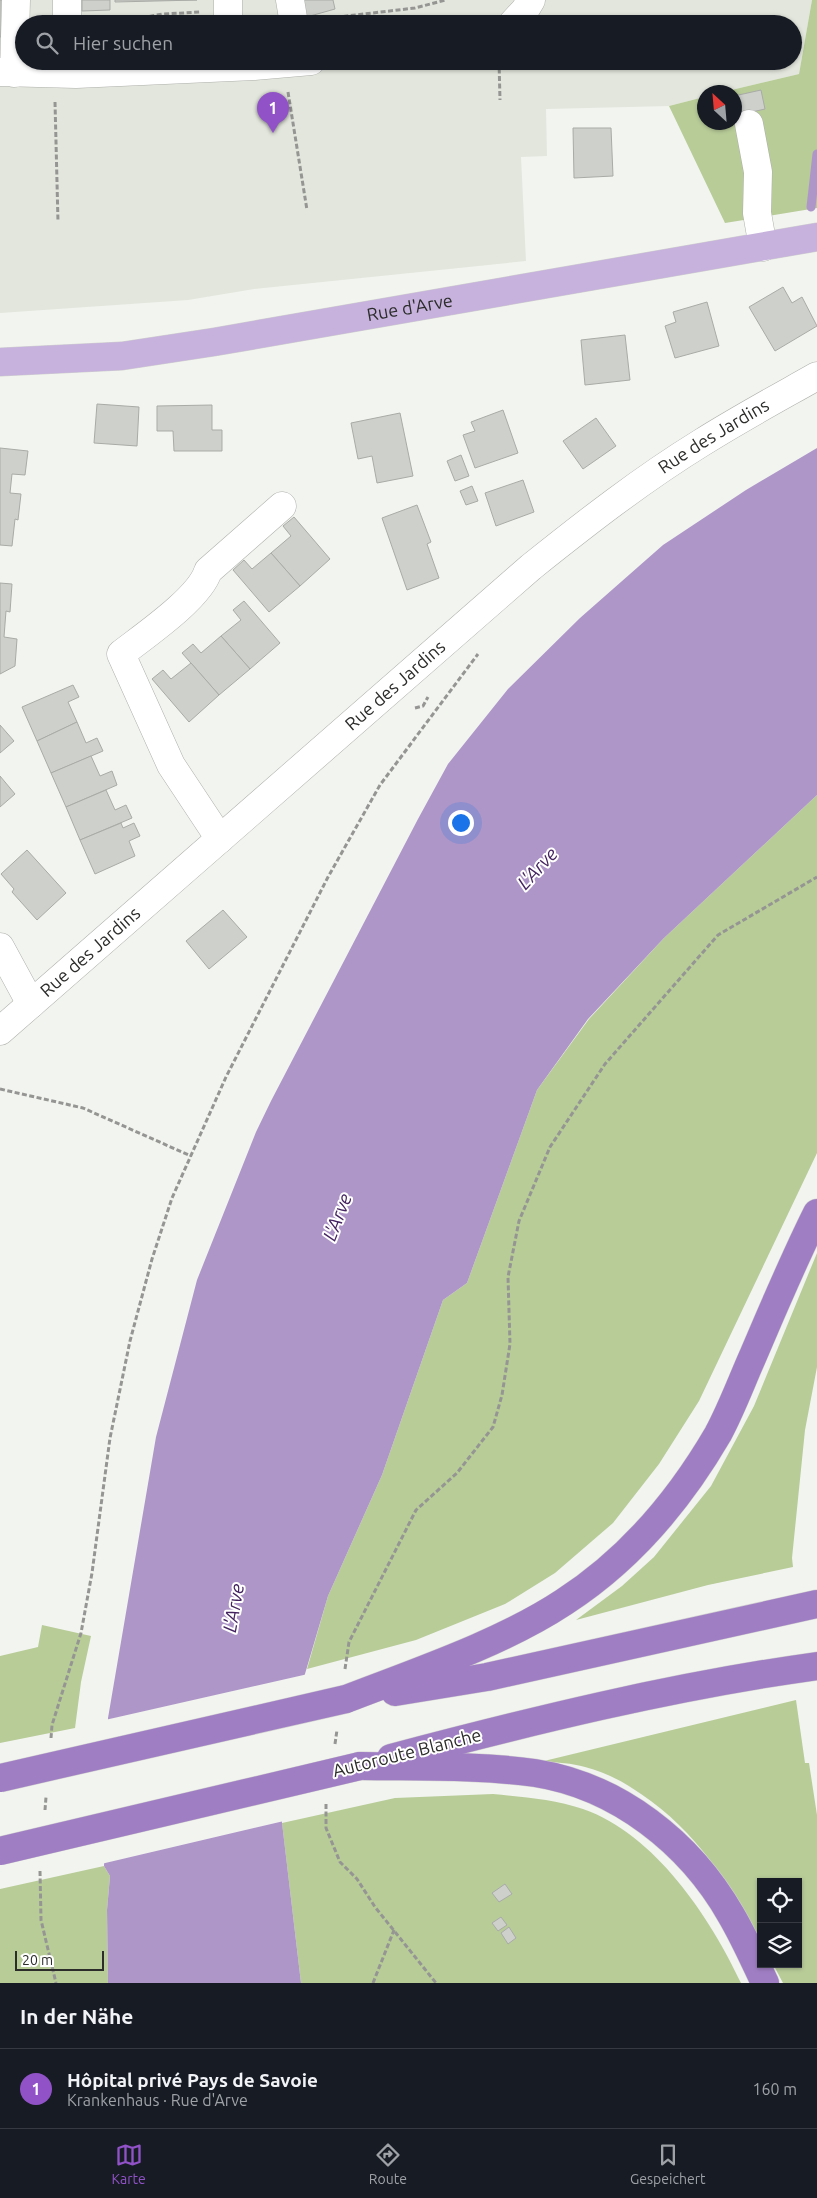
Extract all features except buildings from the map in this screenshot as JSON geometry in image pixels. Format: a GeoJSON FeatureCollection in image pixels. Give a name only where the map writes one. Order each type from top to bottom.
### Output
{"type":"FeatureCollection","features":[{"type":"Feature","properties":{"kind":"highway"},"geometry":{"type":"LineString","coordinates":[[387,1688],[506,1633],[562,1604],[608,1570],[641,1538],[691,1476],[717,1434],[740,1387],[798,1252],[817,1213]]}},
{"type":"Feature","properties":{"kind":"highway"},"geometry":{"type":"LineString","coordinates":[[0,1778],[387,1688],[487,1677],[817,1604]]}},
{"type":"Feature","properties":{"kind":"highway","name":"Autoroute Blanche"},"geometry":{"type":"LineString","coordinates":[[0,1851],[373,1764],[485,1733],[708,1684],[817,1666]]}},
{"type":"Feature","properties":{"kind":"highway"},"geometry":{"type":"LineString","coordinates":[[373,1764],[485,1769],[535,1774],[574,1783],[616,1800],[653,1825],[677,1845],[696,1865],[730,1914],[765,1983]]}},
{"type":"Feature","properties":{"kind":"main road","name":"Rue d'Arve"},"geometry":{"type":"LineString","coordinates":[[0,362],[131,355],[817,237]]}},
{"type":"Feature","properties":{"kind":"street"},"geometry":{"type":"LineString","coordinates":[[16,0],[7,72],[64,70]]}},
{"type":"Feature","properties":{"kind":"street"},"geometry":{"type":"LineString","coordinates":[[67,0],[67,15]]}},
{"type":"Feature","properties":{"kind":"street"},"geometry":{"type":"LineString","coordinates":[[228,0],[228,15]]}},
{"type":"Feature","properties":{"kind":"street"},"geometry":{"type":"LineString","coordinates":[[290,0],[292,15]]}},
{"type":"Feature","properties":{"kind":"street"},"geometry":{"type":"LineString","coordinates":[[520,15],[531,0]]}},
{"type":"Feature","properties":{"kind":"street"},"geometry":{"type":"LineString","coordinates":[[749,124],[758,172],[757,213],[763,247]]}},
{"type":"Feature","properties":{"kind":"street","name":"Rue des Jardins"},"geometry":{"type":"LineString","coordinates":[[0,1031],[531,567],[590,520],[700,443],[817,376]]}},
{"type":"Feature","properties":{"kind":"street"},"geometry":{"type":"LineString","coordinates":[[220,839],[171,766],[121,654],[192,596],[205,580],[208,572],[282,506]]}},
{"type":"Feature","properties":{"kind":"street"},"geometry":{"type":"LineString","coordinates":[[0,947],[31,1004]]}},
{"type":"Feature","properties":{"kind":"path"},"geometry":{"type":"LineString","coordinates":[[58,222],[64,70]]}},
{"type":"Feature","properties":{"kind":"path"},"geometry":{"type":"LineString","coordinates":[[299,70],[307,210]]}},
{"type":"Feature","properties":{"kind":"path"},"geometry":{"type":"LineString","coordinates":[[499,70],[500,100]]}},
{"type":"Feature","properties":{"kind":"path"},"geometry":{"type":"LineString","coordinates":[[50,1745],[52,1725],[81,1633],[89,1590],[110,1438],[130,1341],[152,1259],[172,1198],[261,1006],[328,877],[380,785],[471,663],[484,649]]}},
{"type":"Feature","properties":{"kind":"path"},"geometry":{"type":"LineString","coordinates":[[349,1642],[416,1510],[457,1473],[493,1427],[502,1395],[510,1344],[508,1277],[518,1221],[550,1147],[606,1064],[718,935],[817,877]]}},
{"type":"Feature","properties":{"kind":"path"},"geometry":{"type":"LineString","coordinates":[[0,1089],[83,1108],[191,1156]]}},
{"type":"Feature","properties":{"kind":"path"},"geometry":{"type":"LineString","coordinates":[[45,1813],[46,1793]]}},
{"type":"Feature","properties":{"kind":"path"},"geometry":{"type":"LineString","coordinates":[[325,1813],[329,1837],[340,1862],[357,1879],[375,1907],[436,1983]]}},
{"type":"Feature","properties":{"kind":"path"},"geometry":{"type":"LineString","coordinates":[[41,1861],[39,1880],[41,1920],[56,1983]]}},
{"type":"Feature","properties":{"kind":"path"},"geometry":{"type":"LineString","coordinates":[[373,1983],[394,1930]]}},
{"type":"Feature","properties":{"kind":"shaded area"},"geometry":{"type":"Polygon","coordinates":[[[0,0],[812,0],[802,57],[802,15],[15,15],[15,70],[800,70],[799,74],[742,88],[742,85],[697,85],[697,99],[669,106],[546,109],[547,156],[521,157],[526,261],[254,289],[188,300],[0,313],[0,0]]]}},
{"type":"Feature","properties":{"kind":"green space"},"geometry":{"type":"Polygon","coordinates":[[[812,0],[817,0],[817,208],[725,223],[669,106],[697,99],[697,130],[742,130],[742,88],[799,74],[800,70],[802,70],[802,57],[812,0]]]}},
{"type":"Feature","properties":{"kind":"green space"},"geometry":{"type":"Polygon","coordinates":[[[817,795],[817,1153],[699,1401],[659,1464],[613,1523],[555,1573],[505,1604],[416,1640],[307,1669],[328,1596],[382,1475],[443,1300],[467,1283],[537,1090],[589,1019],[664,938],[817,795]]]}},
{"type":"Feature","properties":{"kind":"green space"},"geometry":{"type":"Polygon","coordinates":[[[817,1253],[817,1367],[805,1430],[792,1558],[793,1567],[708,1585],[576,1620],[622,1586],[654,1557],[711,1486],[754,1406],[817,1253]]]}},
{"type":"Feature","properties":{"kind":"green space"},"geometry":{"type":"Polygon","coordinates":[[[42,1625],[91,1636],[81,1682],[75,1728],[0,1743],[0,1656],[38,1647],[42,1625]]]}},
{"type":"Feature","properties":{"kind":"green space"},"geometry":{"type":"Polygon","coordinates":[[[796,1700],[805,1763],[809,1763],[817,1815],[817,1983],[783,1983],[775,1968],[802,1968],[802,1878],[757,1878],[757,1934],[736,1898],[710,1860],[679,1825],[661,1809],[635,1790],[607,1775],[580,1766],[544,1761],[796,1700]]]}},
{"type":"Feature","properties":{"kind":"green space"},"geometry":{"type":"Polygon","coordinates":[[[493,1794],[538,1799],[583,1809],[609,1821],[634,1837],[677,1881],[696,1906],[713,1931],[741,1983],[301,1983],[282,1823],[395,1798],[493,1794]]]}},
{"type":"Feature","properties":{"kind":"green space"},"geometry":{"type":"Polygon","coordinates":[[[104,1866],[110,1876],[107,1910],[108,1983],[0,1983],[0,1889],[104,1866]]]}},
{"type":"Feature","properties":{"kind":"water","name":"L'Arve"},"geometry":{"type":"Polygon","coordinates":[[[817,448],[817,795],[664,938],[588,1019],[537,1090],[467,1283],[443,1300],[382,1475],[328,1596],[276,1772],[301,1983],[108,1983],[107,1910],[110,1876],[104,1866],[108,1718],[156,1437],[197,1280],[256,1132],[448,764],[508,689],[580,618],[663,545],[746,490],[817,448]]]}},
{"type":"Feature","properties":{"kind":"pier"},"geometry":{"type":"Polygon","coordinates":[[[308,1674],[279,1773],[284,1821],[101,1864],[105,1720],[308,1674]]]}},
{"type":"Feature","properties":{"kind":"waterway"},"geometry":{"type":"LineString","coordinates":[[811,207],[817,154]]}},
{"type":"Feature","properties":{"kind":"place","name":"Hôpital privé Pays de Savoie"},"geometry":{"type":"Point","coordinates":[273,133]}}]}
